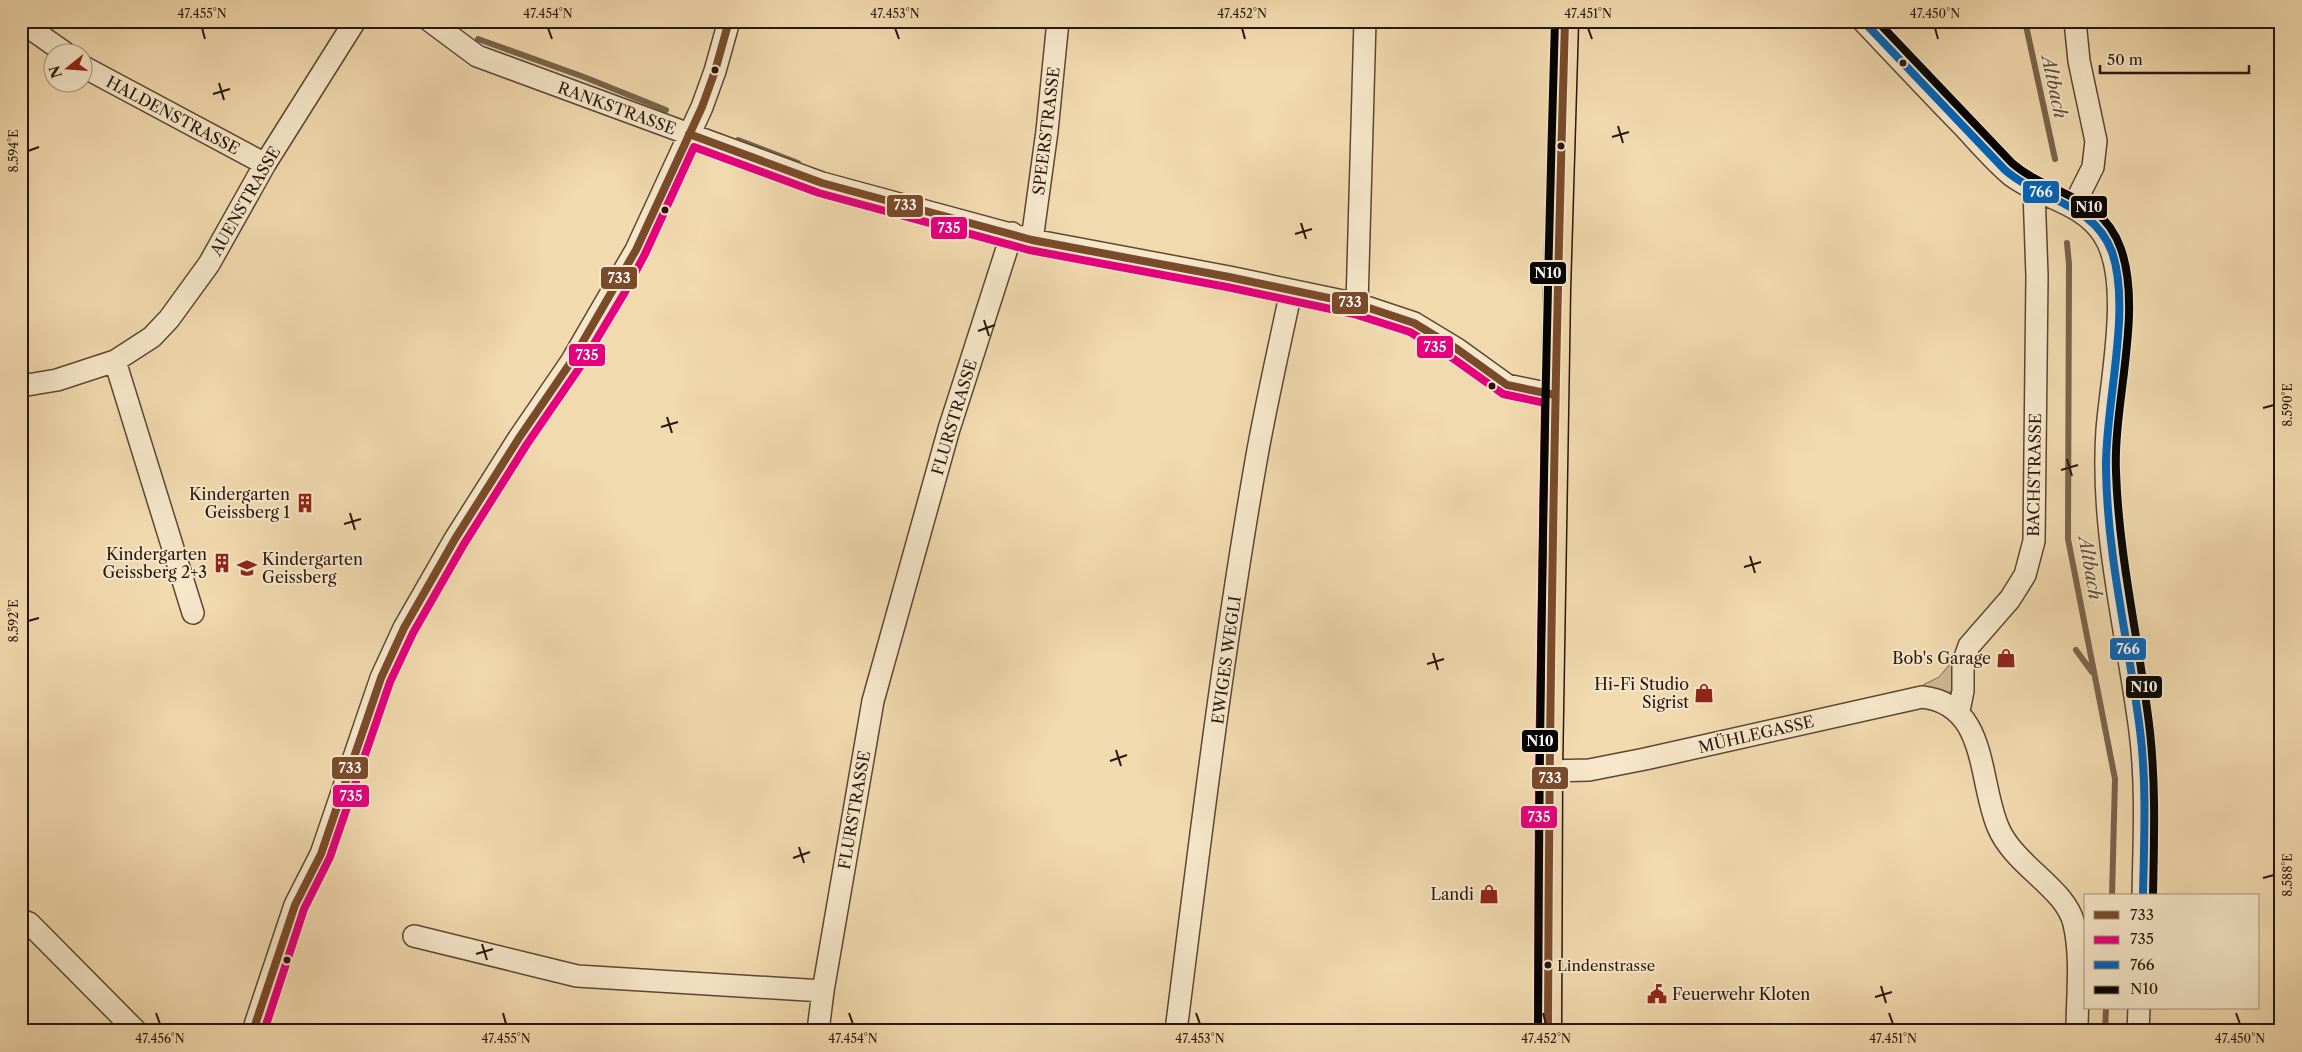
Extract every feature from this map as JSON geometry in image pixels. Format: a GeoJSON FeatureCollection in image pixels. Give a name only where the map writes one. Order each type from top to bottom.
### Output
{"type":"FeatureCollection","features":[{"type":"Feature","properties":{"kind":"main road"},"geometry":{"type":"LineString","coordinates":[[1548,1031],[1549,771],[1555,395],[1565,21]]}},
{"type":"Feature","properties":{"kind":"street","name":"AUENSTRASSE"},"geometry":{"type":"LineString","coordinates":[[21,386],[58,380],[115,361],[152,336],[169,319],[209,264],[265,164],[355,21]]}},
{"type":"Feature","properties":{"kind":"street","name":"RANKSTRASSE"},"geometry":{"type":"LineString","coordinates":[[430,21],[477,56],[822,183],[1012,233],[1032,240],[1230,277],[1356,304],[1414,323],[1457,348],[1507,385],[1555,395]]}},
{"type":"Feature","properties":{"kind":"street"},"geometry":{"type":"LineString","coordinates":[[253,1031],[295,905],[321,854],[381,678],[404,628],[461,530],[519,438],[572,362],[636,250],[689,134],[715,71],[729,21]]}},
{"type":"Feature","properties":{"kind":"street","name":"SPEERSTRASSE"},"geometry":{"type":"LineString","coordinates":[[1032,240],[1047,131],[1058,21]]}},
{"type":"Feature","properties":{"kind":"street"},"geometry":{"type":"LineString","coordinates":[[1356,304],[1365,21]]}},
{"type":"Feature","properties":{"kind":"street"},"geometry":{"type":"LineString","coordinates":[[1863,21],[2005,169],[2034,190],[2086,214],[2103,234],[2116,264],[2118,281],[2116,338],[2107,429],[2106,477],[2110,538],[2140,732],[2144,775],[2146,810],[2143,894]]}},
{"type":"Feature","properties":{"kind":"street"},"geometry":{"type":"LineString","coordinates":[[2073,207],[2093,167],[2096,141],[2080,61],[2075,21]]}},
{"type":"Feature","properties":{"kind":"street"},"geometry":{"type":"LineString","coordinates":[[21,22],[50,42]]}},
{"type":"Feature","properties":{"kind":"street","name":"HALDENSTRASSE"},"geometry":{"type":"LineString","coordinates":[[92,71],[265,164]]}},
{"type":"Feature","properties":{"kind":"street","name":"BACHSTRASSE"},"geometry":{"type":"LineString","coordinates":[[1959,711],[1963,691],[1963,663],[1969,646],[2010,599],[2025,575],[2034,541],[2037,285],[2034,190]]}},
{"type":"Feature","properties":{"kind":"street","name":"FLURSTRASSE"},"geometry":{"type":"LineString","coordinates":[[818,1031],[822,991],[873,701],[948,432],[1012,233]]}},
{"type":"Feature","properties":{"kind":"street","name":"EWIGES WEGLI"},"geometry":{"type":"LineString","coordinates":[[1176,1031],[1232,613],[1256,460],[1290,291]]}},
{"type":"Feature","properties":{"kind":"street"},"geometry":{"type":"LineString","coordinates":[[115,361],[193,613]]}},
{"type":"Feature","properties":{"kind":"street","name":"MÜHLEGASSE"},"geometry":{"type":"LineString","coordinates":[[1549,771],[1589,770],[1626,763],[1922,697],[1937,699],[1959,711]]}},
{"type":"Feature","properties":{"kind":"street"},"geometry":{"type":"LineString","coordinates":[[1959,711],[1966,719],[1973,736],[1998,827],[2013,853],[2065,904],[2074,923],[2078,949],[2077,1031]]}},
{"type":"Feature","properties":{"kind":"street"},"geometry":{"type":"LineString","coordinates":[[21,920],[29,923],[136,1031]]}},
{"type":"Feature","properties":{"kind":"street"},"geometry":{"type":"LineString","coordinates":[[414,936],[577,976],[822,991]]}},
{"type":"Feature","properties":{"kind":"street"},"geometry":{"type":"LineString","coordinates":[[2138,1031],[2139,1010]]}},
{"type":"Feature","properties":{"kind":"shaded area"},"geometry":{"type":"Polygon","coordinates":[[[1950,664],[1955,665],[1954,682],[1951,691],[1942,694],[1925,690],[1923,685],[1939,677],[1950,664]]]}},
{"type":"Feature","properties":{"kind":"waterway","name":"Altbach"},"geometry":{"type":"LineString","coordinates":[[2025,21],[2055,159]]}},
{"type":"Feature","properties":{"kind":"waterway"},"geometry":{"type":"LineString","coordinates":[[478,39],[584,77],[666,110]]}},
{"type":"Feature","properties":{"kind":"waterway"},"geometry":{"type":"LineString","coordinates":[[738,140],[798,163]]}},
{"type":"Feature","properties":{"kind":"waterway","name":"Altbach"},"geometry":{"type":"LineString","coordinates":[[2067,243],[2069,264],[2068,539],[2115,779],[2112,894]]}},
{"type":"Feature","properties":{"kind":"waterway"},"geometry":{"type":"LineString","coordinates":[[2076,650],[2092,672]]}},
{"type":"Feature","properties":{"kind":"waterway","name":"Altbach"},"geometry":{"type":"LineString","coordinates":[[2105,1031],[2106,1010]]}},
{"type":"Feature","properties":{"kind":"transit line","name":"733"},"geometry":{"type":"LineString","coordinates":[[253,1031],[295,905],[321,854],[381,678],[404,628],[455,539],[519,438],[571,362],[636,250],[702,107],[715,71],[729,21]]}},
{"type":"Feature","properties":{"kind":"transit line","name":"N10"},"geometry":{"type":"LineString","coordinates":[[1538,1031],[1543,526],[1555,21]]}},
{"type":"Feature","properties":{"kind":"transit line","name":"733"},"geometry":{"type":"LineString","coordinates":[[1548,1031],[1553,526],[1565,21]]}},
{"type":"Feature","properties":{"kind":"transit line","name":"766"},"geometry":{"type":"LineString","coordinates":[[1863,21],[2005,170],[2034,189],[2080,213],[2093,223],[2104,236],[2112,252],[2117,275],[2119,329],[2107,443],[2107,501],[2114,567],[2140,730],[2144,771],[2143,894]]}},
{"type":"Feature","properties":{"kind":"transit line","name":"N10"},"geometry":{"type":"LineString","coordinates":[[1877,21],[2012,163],[2042,183],[2088,206],[2101,217],[2112,231],[2121,249],[2127,274],[2129,301],[2126,359],[2116,445],[2116,472],[2125,570],[2146,699],[2152,753],[2154,814],[2153,894]]}},
{"type":"Feature","properties":{"kind":"transit line","name":"733"},"geometry":{"type":"LineString","coordinates":[[689,134],[822,183],[1032,240],[1229,277],[1357,304],[1414,323],[1457,349],[1507,385],[1555,395]]}},
{"type":"Feature","properties":{"kind":"transit line","name":"735"},"geometry":{"type":"LineString","coordinates":[[264,1031],[304,909],[330,857],[390,682],[413,633],[464,544],[527,444],[580,367],[625,292],[645,254],[694,147],[819,193],[1029,250],[1227,287],[1354,314],[1410,332],[1451,357],[1503,394],[1545,403],[1539,771],[1538,1031]]}},
{"type":"Feature","properties":{"kind":"place","name":"Kindergarten Geissberg 1"},"geometry":{"type":"Point","coordinates":[305,503]}},
{"type":"Feature","properties":{"kind":"place","name":"Kindergarten Geissberg 2+3"},"geometry":{"type":"Point","coordinates":[222,563]}},
{"type":"Feature","properties":{"kind":"place","name":"Kindergarten Geissberg"},"geometry":{"type":"Point","coordinates":[247,568]}},
{"type":"Feature","properties":{"kind":"place","name":"Bob's Garage"},"geometry":{"type":"Point","coordinates":[2006,658]}},
{"type":"Feature","properties":{"kind":"place","name":"Hi-Fi Studio Sigrist"},"geometry":{"type":"Point","coordinates":[1704,693]}},
{"type":"Feature","properties":{"kind":"place","name":"Landi"},"geometry":{"type":"Point","coordinates":[1489,894]}},
{"type":"Feature","properties":{"kind":"place","name":"Lindenstrasse"},"geometry":{"type":"Point","coordinates":[1548,965]}},
{"type":"Feature","properties":{"kind":"place","name":"Feuerwehr Kloten"},"geometry":{"type":"Point","coordinates":[1657,994]}}]}
